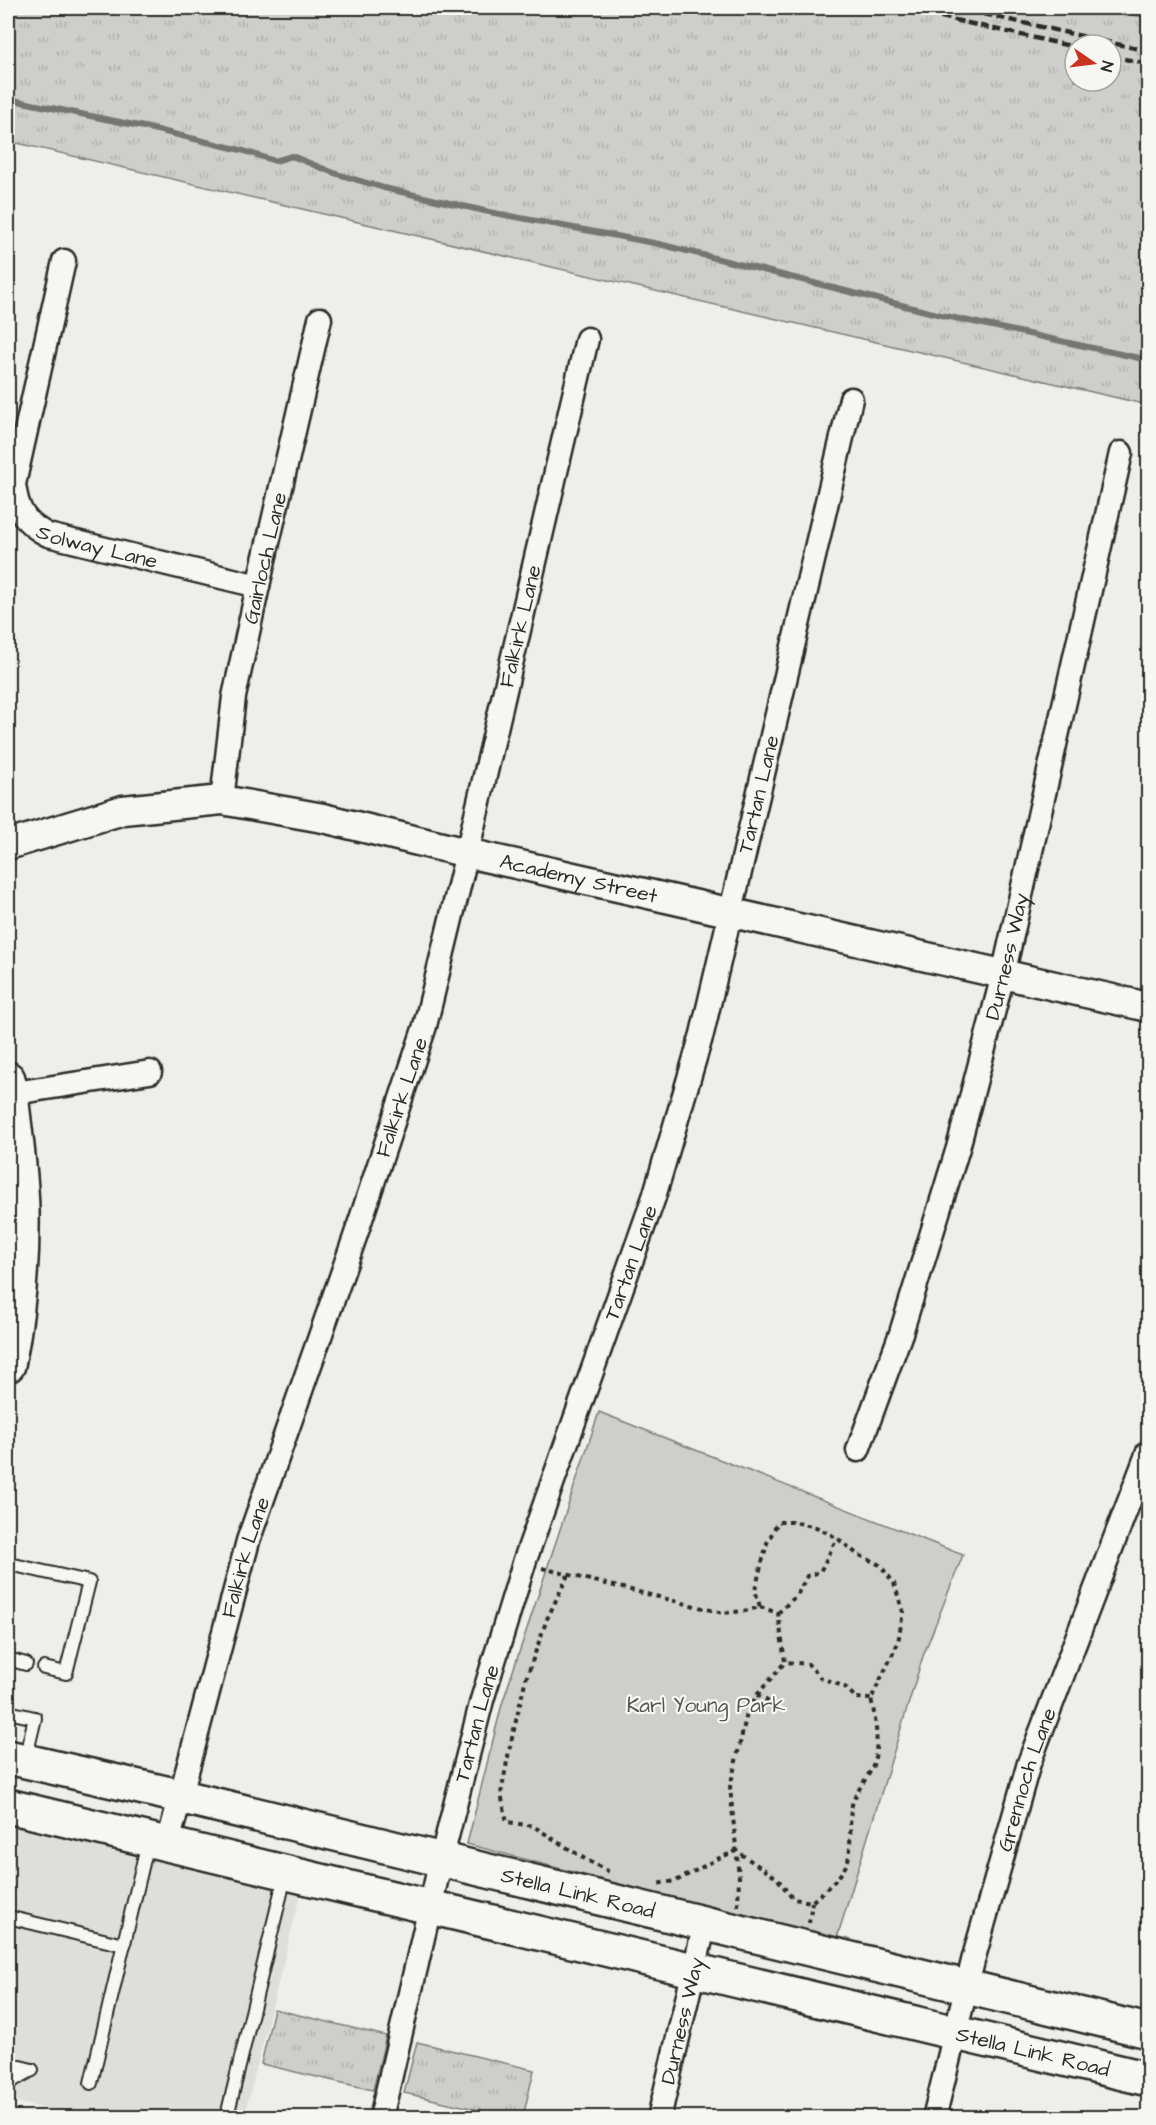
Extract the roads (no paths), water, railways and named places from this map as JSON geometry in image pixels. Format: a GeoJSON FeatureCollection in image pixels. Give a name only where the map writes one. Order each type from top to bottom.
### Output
{"type":"FeatureCollection","features":[{"type":"Feature","properties":{"kind":"main road"},"geometry":{"type":"LineString","coordinates":[[8,1365],[18,1299],[22,1250],[22,1207],[9,1089]]}},
{"type":"Feature","properties":{"kind":"main road","name":"Stella Link Road"},"geometry":{"type":"LineString","coordinates":[[16,1759],[179,1796],[1149,2031]]}},
{"type":"Feature","properties":{"kind":"main road","name":"Stella Link Road"},"geometry":{"type":"LineString","coordinates":[[8,1806],[1149,2079]]}},
{"type":"Feature","properties":{"kind":"street","name":"Solway Lane"},"geometry":{"type":"LineString","coordinates":[[64,261],[14,484],[16,502],[24,517],[34,528],[48,535],[258,586]]}},
{"type":"Feature","properties":{"kind":"street","name":"Gairloch Lane"},"geometry":{"type":"LineString","coordinates":[[222,800],[234,697],[320,319]]}},
{"type":"Feature","properties":{"kind":"street","name":"Falkirk Lane"},"geometry":{"type":"LineString","coordinates":[[158,1841],[179,1796],[248,1541],[355,1237],[425,1026],[586,339]]}},
{"type":"Feature","properties":{"kind":"street","name":"Tartan Lane"},"geometry":{"type":"LineString","coordinates":[[381,2118],[441,1860],[482,1700],[525,1560],[654,1197],[702,1034],[851,399]]}},
{"type":"Feature","properties":{"kind":"street","name":"Durness Way"},"geometry":{"type":"LineString","coordinates":[[858,1450],[901,1333],[958,1148],[1003,975],[1121,453]]}},
{"type":"Feature","properties":{"kind":"street","name":"Academy Street"},"geometry":{"type":"LineString","coordinates":[[8,845],[123,810],[222,800],[323,818],[467,853],[1149,1007]]}},
{"type":"Feature","properties":{"kind":"street"},"geometry":{"type":"LineString","coordinates":[[9,1089],[150,1072]]}},
{"type":"Feature","properties":{"kind":"street","name":"Grennoch Lane"},"geometry":{"type":"LineString","coordinates":[[934,2118],[967,1987],[1029,1763],[1149,1452]]}},
{"type":"Feature","properties":{"kind":"street","name":"Durness Way"},"geometry":{"type":"LineString","coordinates":[[659,2118],[705,1923]]}},
{"type":"Feature","properties":{"kind":"lane"},"geometry":{"type":"LineString","coordinates":[[8,1570],[14,1565],[89,1582],[66,1673],[44,1668]]}},
{"type":"Feature","properties":{"kind":"lane"},"geometry":{"type":"LineString","coordinates":[[8,1659],[26,1664]]}},
{"type":"Feature","properties":{"kind":"lane"},"geometry":{"type":"LineString","coordinates":[[8,1712],[35,1718],[16,1759]]}},
{"type":"Feature","properties":{"kind":"lane"},"geometry":{"type":"LineString","coordinates":[[91,2083],[124,1945],[158,1841]]}},
{"type":"Feature","properties":{"kind":"lane"},"geometry":{"type":"LineString","coordinates":[[226,2116],[286,1872]]}},
{"type":"Feature","properties":{"kind":"lane"},"geometry":{"type":"LineString","coordinates":[[8,1917],[124,1945]]}},
{"type":"Feature","properties":{"kind":"lane"},"geometry":{"type":"LineString","coordinates":[[8,2064],[32,2070],[8,2083]]}},
{"type":"Feature","properties":{"kind":"waterway"},"geometry":{"type":"LineString","coordinates":[[8,99],[144,127],[241,150],[275,161],[292,156],[334,173],[384,188],[489,212],[659,244],[941,315],[1148,360]]}},
{"type":"Feature","properties":{"kind":"railway"},"geometry":{"type":"LineString","coordinates":[[901,8],[1063,44]]}},
{"type":"Feature","properties":{"kind":"railway"},"geometry":{"type":"LineString","coordinates":[[957,8],[1148,51]]}},
{"type":"Feature","properties":{"kind":"railway"},"geometry":{"type":"LineString","coordinates":[[1123,59],[1148,64]]}},
{"type":"Feature","properties":{"kind":"park label","name":"Karl Young Park"},"geometry":{"type":"Point","coordinates":[706,1705]}}]}
